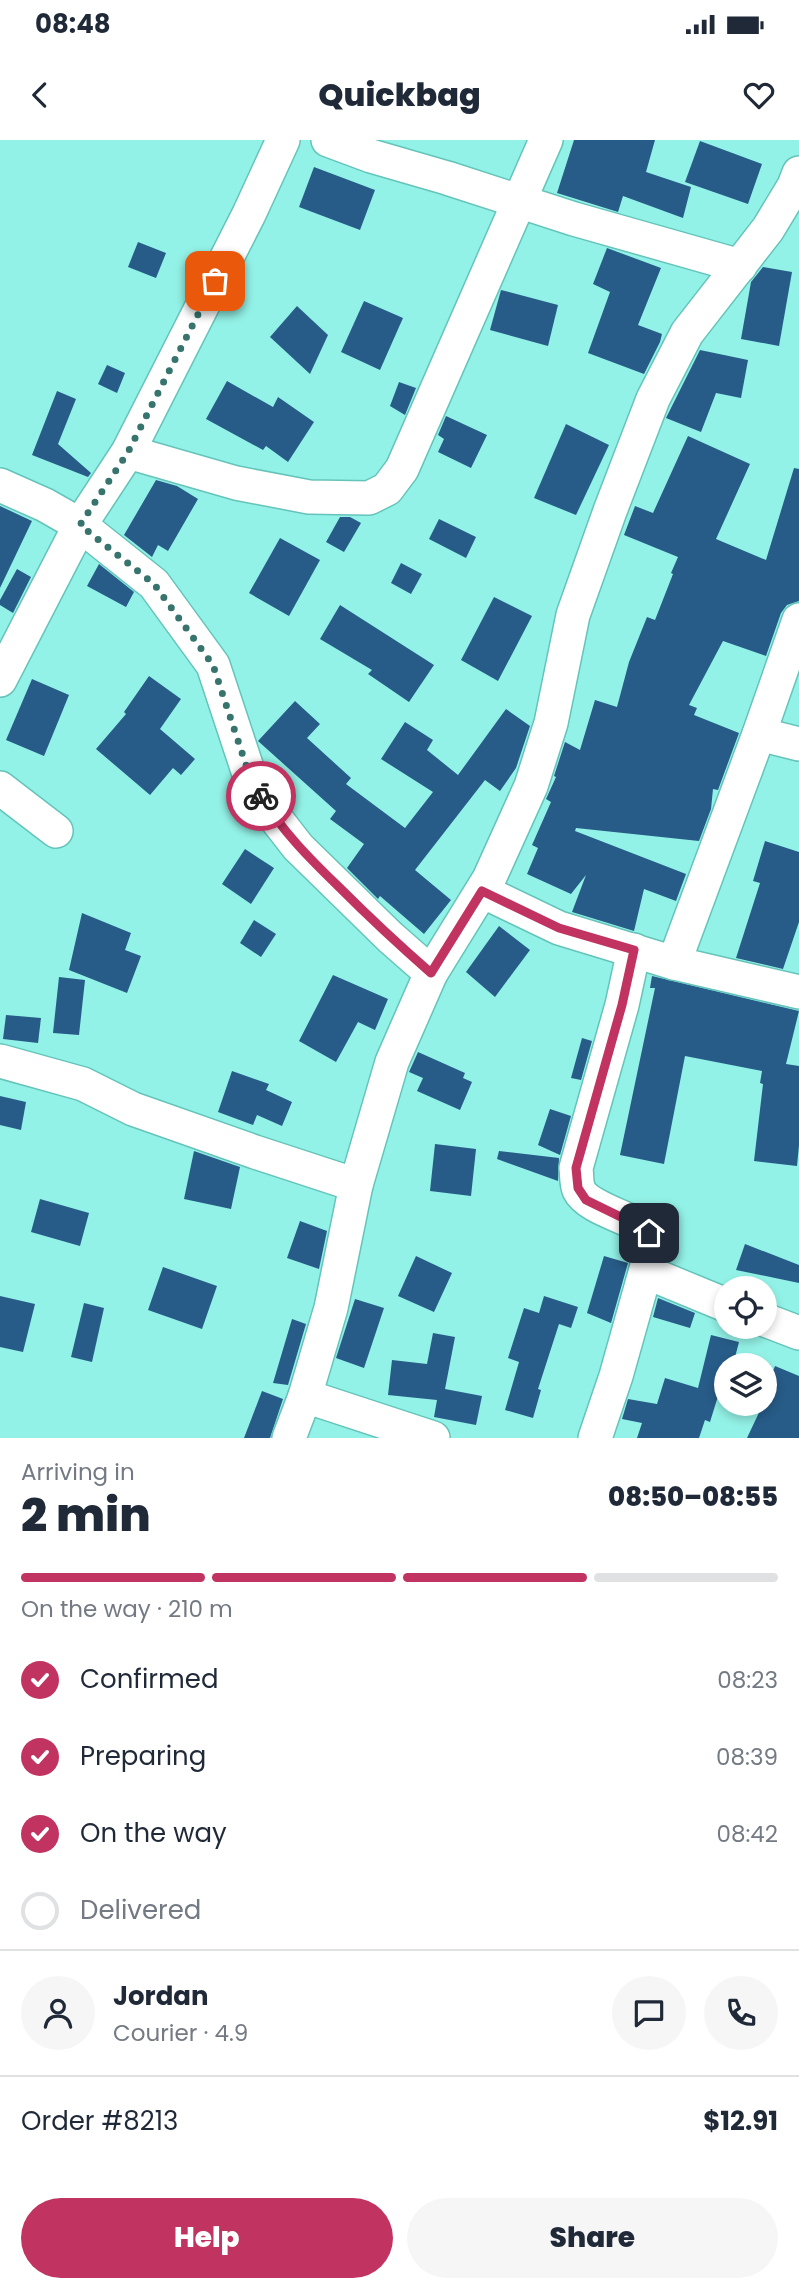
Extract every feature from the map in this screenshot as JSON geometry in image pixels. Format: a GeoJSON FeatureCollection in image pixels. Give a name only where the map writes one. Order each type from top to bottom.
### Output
{"type":"FeatureCollection","features":[{"type":"Feature","properties":{"kind":"street"},"geometry":{"type":"LineString","coordinates":[[0,680],[80,525],[128,452],[250,214],[283,140]]}},
{"type":"Feature","properties":{"kind":"street"},"geometry":{"type":"LineString","coordinates":[[328,140],[574,219],[740,266]]}},
{"type":"Feature","properties":{"kind":"street"},"geometry":{"type":"LineString","coordinates":[[128,452],[236,483],[309,497],[369,498],[387,489],[402,469],[546,140]]}},
{"type":"Feature","properties":{"kind":"street"},"geometry":{"type":"LineString","coordinates":[[289,1438],[305,1396],[331,1308],[356,1185],[392,1062],[431,973],[482,891],[531,786],[551,723],[573,615],[653,399],[687,333],[768,229],[797,182]]}},
{"type":"Feature","properties":{"kind":"street"},"geometry":{"type":"LineString","coordinates":[[0,485],[45,505],[80,525],[154,584],[213,665],[251,780],[270,811],[299,847],[390,937],[431,973]]}},
{"type":"Feature","properties":{"kind":"street"},"geometry":{"type":"LineString","coordinates":[[674,963],[799,620]]}},
{"type":"Feature","properties":{"kind":"street"},"geometry":{"type":"LineString","coordinates":[[759,734],[799,744]]}},
{"type":"Feature","properties":{"kind":"street"},"geometry":{"type":"LineString","coordinates":[[0,788],[55,831]]}},
{"type":"Feature","properties":{"kind":"street"},"geometry":{"type":"LineString","coordinates":[[482,891],[559,928],[674,963],[799,992]]}},
{"type":"Feature","properties":{"kind":"street"},"geometry":{"type":"LineString","coordinates":[[595,1438],[616,1376],[652,1248],[649,1233],[586,1200],[578,1188],[576,1168],[622,1005],[634,950]]}},
{"type":"Feature","properties":{"kind":"street"},"geometry":{"type":"LineString","coordinates":[[0,1061],[83,1084],[132,1109],[356,1185]]}},
{"type":"Feature","properties":{"kind":"street"},"geometry":{"type":"LineString","coordinates":[[646,1272],[714,1300]]}},
{"type":"Feature","properties":{"kind":"street"},"geometry":{"type":"LineString","coordinates":[[777,1325],[799,1333]]}},
{"type":"Feature","properties":{"kind":"street"},"geometry":{"type":"LineString","coordinates":[[305,1396],[433,1438]]}},
{"type":"Feature","properties":{"kind":"building"},"geometry":{"type":"Polygon","coordinates":[[[574,140],[655,140],[646,172],[691,187],[683,218],[623,196],[618,212],[557,193],[574,140]]]}},
{"type":"Feature","properties":{"kind":"building"},"geometry":{"type":"Polygon","coordinates":[[[700,141],[762,164],[748,204],[685,182],[700,141]]]}},
{"type":"Feature","properties":{"kind":"building"},"geometry":{"type":"Polygon","coordinates":[[[314,167],[375,190],[360,230],[299,207],[314,167]]]}},
{"type":"Feature","properties":{"kind":"building"},"geometry":{"type":"Polygon","coordinates":[[[138,242],[166,253],[156,278],[128,267],[138,242]]]}},
{"type":"Feature","properties":{"kind":"building"},"geometry":{"type":"Polygon","coordinates":[[[607,248],[661,268],[638,325],[662,334],[644,374],[588,353],[610,292],[593,284],[607,248]]]}},
{"type":"Feature","properties":{"kind":"building"},"geometry":{"type":"Polygon","coordinates":[[[763,267],[792,272],[779,346],[741,339],[751,282],[763,267]]]}},
{"type":"Feature","properties":{"kind":"building"},"geometry":{"type":"Polygon","coordinates":[[[501,290],[558,305],[548,346],[490,330],[501,290]]]}},
{"type":"Feature","properties":{"kind":"building"},"geometry":{"type":"Polygon","coordinates":[[[364,301],[403,318],[380,370],[341,352],[364,301]]]}},
{"type":"Feature","properties":{"kind":"building"},"geometry":{"type":"Polygon","coordinates":[[[297,306],[328,335],[310,374],[270,337],[297,306]]]}},
{"type":"Feature","properties":{"kind":"building"},"geometry":{"type":"Polygon","coordinates":[[[700,350],[748,360],[741,398],[716,393],[701,432],[666,418],[700,350]]]}},
{"type":"Feature","properties":{"kind":"building"},"geometry":{"type":"Polygon","coordinates":[[[107,365],[125,373],[117,393],[98,384],[107,365]]]}},
{"type":"Feature","properties":{"kind":"building"},"geometry":{"type":"Polygon","coordinates":[[[227,381],[273,407],[278,397],[314,422],[288,462],[266,446],[263,450],[206,419],[227,381]]]}},
{"type":"Feature","properties":{"kind":"building"},"geometry":{"type":"Polygon","coordinates":[[[399,382],[416,388],[405,415],[390,406],[399,382]]]}},
{"type":"Feature","properties":{"kind":"building"},"geometry":{"type":"Polygon","coordinates":[[[57,391],[76,399],[58,444],[91,473],[88,477],[32,455],[57,391]]]}},
{"type":"Feature","properties":{"kind":"building"},"geometry":{"type":"Polygon","coordinates":[[[446,416],[487,435],[471,468],[438,452],[444,439],[438,435],[446,416]]]}},
{"type":"Feature","properties":{"kind":"building"},"geometry":{"type":"Polygon","coordinates":[[[566,424],[609,445],[576,515],[534,498],[566,424]]]}},
{"type":"Feature","properties":{"kind":"building"},"geometry":{"type":"Polygon","coordinates":[[[688,436],[750,464],[716,539],[766,560],[794,468],[799,469],[799,601],[787,605],[781,613],[766,656],[723,641],[689,705],[697,708],[694,715],[739,733],[718,790],[713,789],[711,809],[699,841],[576,828],[575,831],[686,874],[676,901],[644,889],[634,931],[572,912],[586,875],[571,894],[527,874],[538,848],[532,845],[551,802],[546,799],[556,777],[554,776],[565,742],[580,750],[595,700],[617,707],[629,662],[647,617],[655,620],[673,574],[671,573],[678,557],[624,535],[635,506],[653,513],[688,436]]]}},
{"type":"Feature","properties":{"kind":"building"},"geometry":{"type":"Polygon","coordinates":[[[156,480],[177,486],[198,499],[168,551],[158,545],[152,557],[124,535],[156,480]]]}},
{"type":"Feature","properties":{"kind":"building"},"geometry":{"type":"Polygon","coordinates":[[[0,506],[32,521],[0,588],[0,506]]]}},
{"type":"Feature","properties":{"kind":"building"},"geometry":{"type":"Polygon","coordinates":[[[340,517],[350,517],[361,523],[344,552],[326,542],[340,517]]]}},
{"type":"Feature","properties":{"kind":"building"},"geometry":{"type":"Polygon","coordinates":[[[439,519],[476,537],[466,558],[429,539],[439,519]]]}},
{"type":"Feature","properties":{"kind":"building"},"geometry":{"type":"Polygon","coordinates":[[[280,538],[320,560],[289,616],[249,593],[280,538]]]}},
{"type":"Feature","properties":{"kind":"building"},"geometry":{"type":"Polygon","coordinates":[[[401,563],[422,574],[411,594],[391,583],[401,563]]]}},
{"type":"Feature","properties":{"kind":"building"},"geometry":{"type":"Polygon","coordinates":[[[99,564],[134,592],[126,607],[87,586],[99,564]]]}},
{"type":"Feature","properties":{"kind":"building"},"geometry":{"type":"Polygon","coordinates":[[[17,569],[31,577],[13,613],[0,605],[0,600],[17,569]]]}},
{"type":"Feature","properties":{"kind":"building"},"geometry":{"type":"Polygon","coordinates":[[[494,597],[532,616],[498,681],[461,660],[494,597]]]}},
{"type":"Feature","properties":{"kind":"building"},"geometry":{"type":"Polygon","coordinates":[[[340,605],[434,665],[409,702],[368,674],[372,670],[320,639],[340,605]]]}},
{"type":"Feature","properties":{"kind":"building"},"geometry":{"type":"Polygon","coordinates":[[[149,676],[181,699],[160,729],[195,759],[181,775],[173,768],[150,795],[96,749],[126,714],[124,712],[149,676]]]}},
{"type":"Feature","properties":{"kind":"building"},"geometry":{"type":"Polygon","coordinates":[[[32,679],[69,695],[44,756],[6,740],[32,679]]]}},
{"type":"Feature","properties":{"kind":"building"},"geometry":{"type":"Polygon","coordinates":[[[295,701],[320,724],[307,738],[351,778],[346,784],[405,828],[433,792],[381,759],[405,722],[433,740],[427,750],[458,775],[506,709],[530,726],[516,768],[500,791],[485,780],[415,870],[451,900],[424,934],[380,896],[378,899],[347,868],[364,844],[330,819],[336,811],[258,741],[295,701]]]}},
{"type":"Feature","properties":{"kind":"building"},"geometry":{"type":"Polygon","coordinates":[[[765,841],[799,852],[799,922],[783,969],[736,958],[760,883],[753,881],[765,841]]]}},
{"type":"Feature","properties":{"kind":"building"},"geometry":{"type":"Polygon","coordinates":[[[245,849],[274,868],[251,904],[222,884],[245,849]]]}},
{"type":"Feature","properties":{"kind":"building"},"geometry":{"type":"Polygon","coordinates":[[[82,913],[131,933],[125,950],[141,956],[127,993],[69,970],[82,913]]]}},
{"type":"Feature","properties":{"kind":"building"},"geometry":{"type":"Polygon","coordinates":[[[254,920],[276,934],[261,957],[240,943],[254,920]]]}},
{"type":"Feature","properties":{"kind":"building"},"geometry":{"type":"Polygon","coordinates":[[[499,926],[530,950],[495,997],[466,972],[499,926]]]}},
{"type":"Feature","properties":{"kind":"building"},"geometry":{"type":"Polygon","coordinates":[[[333,975],[388,999],[375,1030],[358,1022],[336,1062],[299,1041],[333,975]]]}},
{"type":"Feature","properties":{"kind":"building"},"geometry":{"type":"Polygon","coordinates":[[[652,976],[799,1011],[786,1064],[799,1066],[797,1166],[754,1161],[763,1084],[760,1083],[762,1071],[685,1056],[664,1164],[620,1155],[655,988],[650,988],[652,976]]]}},
{"type":"Feature","properties":{"kind":"building"},"geometry":{"type":"Polygon","coordinates":[[[59,977],[85,980],[79,1035],[53,1033],[59,977]]]}},
{"type":"Feature","properties":{"kind":"building"},"geometry":{"type":"Polygon","coordinates":[[[6,1015],[41,1018],[38,1043],[3,1039],[6,1015]]]}},
{"type":"Feature","properties":{"kind":"building"},"geometry":{"type":"Polygon","coordinates":[[[582,1038],[592,1041],[581,1080],[571,1078],[582,1038]]]}},
{"type":"Feature","properties":{"kind":"building"},"geometry":{"type":"Polygon","coordinates":[[[418,1052],[465,1073],[463,1078],[472,1082],[460,1110],[417,1091],[423,1078],[409,1072],[418,1052]]]}},
{"type":"Feature","properties":{"kind":"building"},"geometry":{"type":"Polygon","coordinates":[[[232,1071],[269,1084],[266,1090],[292,1102],[282,1126],[257,1115],[253,1125],[218,1112],[232,1071]]]}},
{"type":"Feature","properties":{"kind":"building"},"geometry":{"type":"Polygon","coordinates":[[[0,1096],[26,1102],[21,1130],[0,1125],[0,1096]]]}},
{"type":"Feature","properties":{"kind":"building"},"geometry":{"type":"Polygon","coordinates":[[[550,1109],[571,1116],[560,1155],[538,1145],[550,1109]]]}},
{"type":"Feature","properties":{"kind":"building"},"geometry":{"type":"Polygon","coordinates":[[[435,1144],[476,1149],[471,1196],[430,1191],[435,1144]]]}},
{"type":"Feature","properties":{"kind":"building"},"geometry":{"type":"Polygon","coordinates":[[[194,1151],[240,1167],[231,1209],[184,1199],[194,1151]]]}},
{"type":"Feature","properties":{"kind":"building"},"geometry":{"type":"Polygon","coordinates":[[[499,1151],[559,1158],[558,1181],[497,1159],[499,1151]]]}},
{"type":"Feature","properties":{"kind":"building"},"geometry":{"type":"Polygon","coordinates":[[[40,1199],[89,1213],[80,1246],[31,1232],[40,1199]]]}},
{"type":"Feature","properties":{"kind":"building"},"geometry":{"type":"Polygon","coordinates":[[[300,1221],[327,1231],[319,1269],[287,1258],[300,1221]]]}},
{"type":"Feature","properties":{"kind":"building"},"geometry":{"type":"Polygon","coordinates":[[[745,1244],[799,1265],[799,1283],[777,1278],[777,1276],[736,1270],[745,1244]]]}},
{"type":"Feature","properties":{"kind":"building"},"geometry":{"type":"Polygon","coordinates":[[[416,1256],[452,1273],[434,1312],[398,1296],[416,1256]]]}},
{"type":"Feature","properties":{"kind":"building"},"geometry":{"type":"Polygon","coordinates":[[[604,1256],[628,1263],[611,1323],[587,1313],[604,1256]]]}},
{"type":"Feature","properties":{"kind":"building"},"geometry":{"type":"Polygon","coordinates":[[[163,1267],[217,1286],[202,1329],[148,1310],[163,1267]]]}},
{"type":"Feature","properties":{"kind":"building"},"geometry":{"type":"Polygon","coordinates":[[[0,1296],[35,1304],[23,1352],[0,1347],[0,1296]]]}},
{"type":"Feature","properties":{"kind":"building"},"geometry":{"type":"Polygon","coordinates":[[[544,1296],[578,1307],[571,1328],[559,1324],[538,1389],[541,1390],[533,1418],[505,1410],[519,1362],[508,1358],[524,1308],[539,1313],[544,1296]]]}},
{"type":"Feature","properties":{"kind":"building"},"geometry":{"type":"Polygon","coordinates":[[[658,1298],[695,1313],[690,1328],[653,1317],[658,1298]]]}},
{"type":"Feature","properties":{"kind":"building"},"geometry":{"type":"Polygon","coordinates":[[[355,1299],[384,1308],[364,1368],[336,1358],[355,1299]]]}},
{"type":"Feature","properties":{"kind":"building"},"geometry":{"type":"Polygon","coordinates":[[[84,1303],[104,1308],[92,1362],[71,1357],[84,1303]]]}},
{"type":"Feature","properties":{"kind":"building"},"geometry":{"type":"Polygon","coordinates":[[[292,1319],[306,1324],[288,1385],[273,1383],[292,1319]]]}},
{"type":"Feature","properties":{"kind":"building"},"geometry":{"type":"Polygon","coordinates":[[[433,1333],[455,1337],[445,1389],[482,1396],[476,1425],[434,1417],[437,1400],[388,1395],[392,1360],[427,1364],[433,1333]]]}},
{"type":"Feature","properties":{"kind":"building"},"geometry":{"type":"Polygon","coordinates":[[[711,1335],[714,1339],[739,1342],[736,1353],[714,1353],[714,1409],[710,1422],[705,1420],[699,1438],[637,1438],[642,1423],[622,1419],[628,1399],[657,1404],[665,1378],[698,1388],[711,1335]]]}},
{"type":"Feature","properties":{"kind":"building"},"geometry":{"type":"Polygon","coordinates":[[[777,1367],[799,1376],[799,1438],[747,1438],[757,1416],[777,1416],[777,1367]]]}},
{"type":"Feature","properties":{"kind":"building"},"geometry":{"type":"Polygon","coordinates":[[[262,1391],[283,1399],[270,1438],[244,1438],[262,1391]]]}},
{"type":"Feature","properties":{"kind":"way so far"},"geometry":{"type":"LineString","coordinates":[[215,281],[128,452],[80,525],[154,584],[213,665],[251,780],[261,796]]}},
{"type":"Feature","properties":{"kind":"route"},"geometry":{"type":"LineString","coordinates":[[261,796],[299,847],[390,937],[431,973],[482,891],[559,928],[634,950],[622,1005],[576,1168],[578,1188],[586,1200],[649,1233]]}}]}
